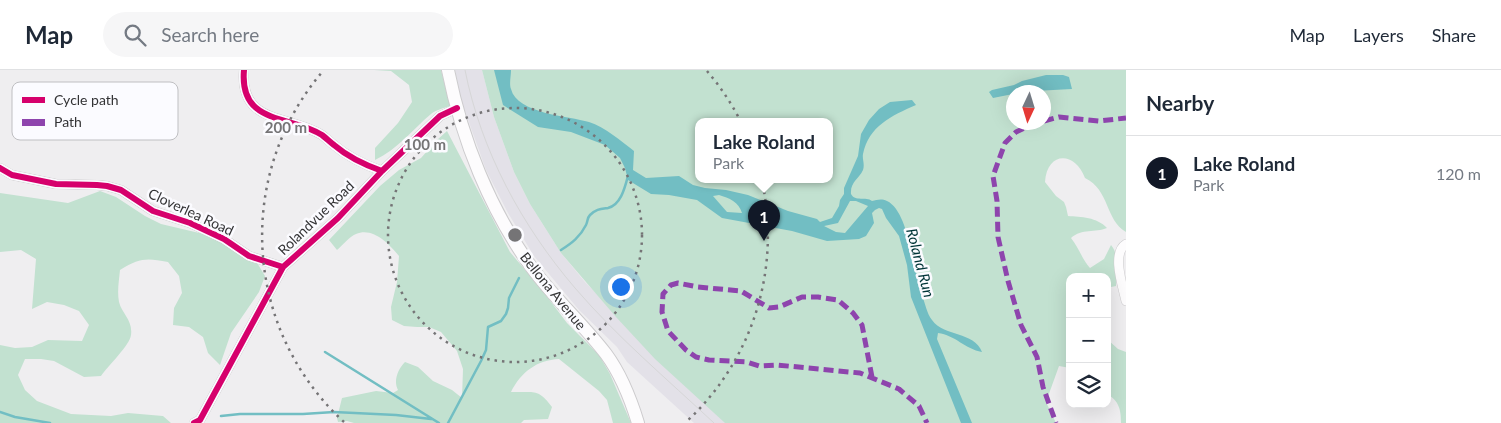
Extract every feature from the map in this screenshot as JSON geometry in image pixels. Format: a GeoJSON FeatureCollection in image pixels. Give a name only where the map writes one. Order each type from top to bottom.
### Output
{"type":"FeatureCollection","features":[{"type":"Feature","properties":{"kind":"main road","name":"Bellona Avenue"},"geometry":{"type":"LineString","coordinates":[[448,70],[469,148],[483,181],[514,242],[542,281],[607,356],[620,380],[638,423]]}},
{"type":"Feature","properties":{"kind":"street"},"geometry":{"type":"LineString","coordinates":[[244,70],[244,90],[256,108],[266,115],[309,128],[324,136],[350,157],[382,171]]}},
{"type":"Feature","properties":{"kind":"street","name":"Rolandvue Road"},"geometry":{"type":"LineString","coordinates":[[194,423],[200,420],[283,267],[338,218],[382,171],[440,116],[457,108]]}},
{"type":"Feature","properties":{"kind":"street","name":"Cloverlea Road"},"geometry":{"type":"LineString","coordinates":[[0,168],[12,175],[56,184],[107,186],[121,190],[153,211],[190,223],[224,239],[249,256],[283,267]]}},
{"type":"Feature","properties":{"kind":"street"},"geometry":{"type":"LineString","coordinates":[[1126,244],[1123,246],[1118,257],[1126,300]]}},
{"type":"Feature","properties":{"kind":"shaded area"},"geometry":{"type":"Polygon","coordinates":[[[455,70],[482,70],[494,117],[514,172],[530,204],[561,253],[585,282],[730,423],[694,423],[627,362],[617,347],[579,310],[534,256],[508,213],[486,170],[461,100],[455,70]]]}},
{"type":"Feature","properties":{"kind":"green space"},"geometry":{"type":"Polygon","coordinates":[[[374,70],[441,70],[450,106],[431,114],[398,145],[375,160],[375,148],[398,123],[412,102],[409,85],[391,71],[374,70]]]}},
{"type":"Feature","properties":{"kind":"green space"},"geometry":{"type":"Polygon","coordinates":[[[482,70],[1126,70],[1126,232],[1114,220],[1099,190],[1085,178],[1075,163],[1062,158],[1056,160],[1051,164],[1047,172],[1045,182],[1056,196],[1064,202],[1068,216],[1094,220],[1107,228],[1080,233],[1071,238],[1090,268],[1104,259],[1111,245],[1117,259],[1116,286],[1111,287],[1111,273],[1066,273],[1066,367],[1059,366],[1046,402],[1056,423],[725,423],[655,359],[616,317],[561,253],[530,204],[514,172],[494,117],[482,70]]]}},
{"type":"Feature","properties":{"kind":"green space"},"geometry":{"type":"Polygon","coordinates":[[[447,131],[510,252],[567,323],[599,355],[610,374],[631,423],[613,423],[607,400],[599,391],[559,359],[544,362],[531,368],[511,392],[534,392],[543,396],[552,407],[548,419],[524,420],[521,423],[338,422],[337,418],[342,398],[376,391],[393,393],[398,390],[396,383],[397,375],[405,362],[418,367],[433,381],[452,390],[462,398],[463,369],[457,351],[441,332],[429,327],[404,326],[392,320],[391,307],[397,282],[399,256],[380,238],[368,233],[362,232],[353,235],[337,250],[329,240],[380,186],[399,170],[421,158],[447,131]]]}},
{"type":"Feature","properties":{"kind":"green space"},"geometry":{"type":"Polygon","coordinates":[[[100,191],[116,197],[161,224],[212,236],[256,261],[265,276],[259,292],[231,333],[220,365],[208,353],[203,337],[189,327],[173,325],[174,308],[182,293],[179,276],[168,262],[143,260],[127,266],[120,270],[118,294],[120,306],[129,321],[131,335],[123,350],[101,376],[84,377],[54,361],[41,359],[25,359],[18,375],[25,390],[37,401],[71,414],[111,416],[128,413],[163,416],[171,423],[0,423],[0,345],[15,348],[32,347],[48,340],[82,341],[89,325],[79,311],[64,305],[47,302],[32,309],[36,259],[21,250],[0,252],[0,193],[68,203],[100,191]]]}},
{"type":"Feature","properties":{"kind":"green space"},"geometry":{"type":"Polygon","coordinates":[[[1111,343],[1118,349],[1126,352],[1126,423],[1121,423],[1118,406],[1111,397],[1111,343]]]}},
{"type":"Feature","properties":{"kind":"water"},"geometry":{"type":"Polygon","coordinates":[[[494,70],[511,70],[511,89],[515,97],[523,104],[545,113],[589,122],[613,135],[634,151],[633,170],[646,178],[679,176],[693,185],[748,195],[788,211],[817,219],[820,222],[832,218],[839,206],[844,194],[844,188],[858,156],[861,134],[869,120],[879,109],[890,102],[912,100],[916,105],[882,123],[870,136],[863,154],[863,170],[853,184],[851,194],[855,198],[872,201],[885,200],[894,207],[906,229],[919,285],[930,318],[944,329],[966,337],[978,345],[982,352],[970,348],[950,336],[938,333],[937,339],[972,423],[961,423],[911,297],[907,265],[899,236],[882,209],[879,208],[872,213],[874,223],[866,236],[859,239],[827,241],[792,231],[722,218],[697,200],[651,194],[628,180],[620,158],[605,145],[571,132],[538,127],[503,105],[494,70]],[[719,195],[713,196],[727,212],[742,213],[736,203],[719,195]],[[850,201],[838,223],[824,226],[836,232],[845,233],[868,206],[856,201],[850,201]]]}},
{"type":"Feature","properties":{"kind":"water"},"geometry":{"type":"Polygon","coordinates":[[[1046,75],[1063,75],[1069,77],[1072,89],[1051,90],[1051,85],[1014,85],[1046,75]]]}},
{"type":"Feature","properties":{"kind":"water"},"geometry":{"type":"Polygon","coordinates":[[[1006,87],[1006,95],[993,98],[989,92],[1006,87]]]}},
{"type":"Feature","properties":{"kind":"waterway"},"geometry":{"type":"LineString","coordinates":[[561,250],[572,242],[584,229],[592,213],[608,208],[616,203],[622,195],[628,176]]}},
{"type":"Feature","properties":{"kind":"waterway"},"geometry":{"type":"LineString","coordinates":[[448,423],[486,350],[488,327],[501,321],[506,314],[509,298],[519,278]]}},
{"type":"Feature","properties":{"kind":"waterway"},"geometry":{"type":"LineString","coordinates":[[325,352],[439,423]]}},
{"type":"Feature","properties":{"kind":"waterway"},"geometry":{"type":"LineString","coordinates":[[0,412],[15,417],[50,423]]}},
{"type":"Feature","properties":{"kind":"waterway"},"geometry":{"type":"LineString","coordinates":[[221,416],[334,412],[431,419]]}},
{"type":"Feature","properties":{"kind":"tram line"},"geometry":{"type":"LineString","coordinates":[[465,70],[481,130],[493,158],[506,186],[538,239],[575,288],[608,324],[714,423]]}},
{"type":"Feature","properties":{"kind":"marked path"},"geometry":{"type":"LineString","coordinates":[[1051,119],[1059,117],[1099,121],[1126,118]]}},
{"type":"Feature","properties":{"kind":"marked path"},"geometry":{"type":"LineString","coordinates":[[1020,130],[1005,143],[993,176],[997,201],[998,237],[1021,325],[1037,357],[1043,387],[1056,423]]}},
{"type":"Feature","properties":{"kind":"marked path"},"geometry":{"type":"LineString","coordinates":[[872,377],[862,325],[853,313],[838,300],[802,297],[779,307],[769,308],[741,291],[678,283],[671,285],[663,294],[662,312],[668,331],[686,350],[696,357],[709,360],[747,362],[759,366],[777,365],[860,373],[899,389],[919,406],[927,423]]}},
{"type":"Feature","properties":{"kind":"cycle path"},"geometry":{"type":"LineString","coordinates":[[244,70],[245,88],[250,101],[258,109],[269,116],[322,135],[351,157],[382,171]]}},
{"type":"Feature","properties":{"kind":"cycle path"},"geometry":{"type":"LineString","coordinates":[[194,423],[200,420],[283,267],[338,218],[382,171],[440,116],[457,108]]}},
{"type":"Feature","properties":{"kind":"cycle path"},"geometry":{"type":"LineString","coordinates":[[0,168],[12,175],[56,184],[97,185],[121,190],[153,211],[190,223],[224,239],[249,256],[283,267]]}},
{"type":"Feature","properties":{"kind":"place","name":"Lake Roland"},"geometry":{"type":"Point","coordinates":[764,241]}},
{"type":"Feature","properties":{"kind":"water label","name":"Roland Run"},"geometry":{"type":"Point","coordinates":[920,263]}}]}
